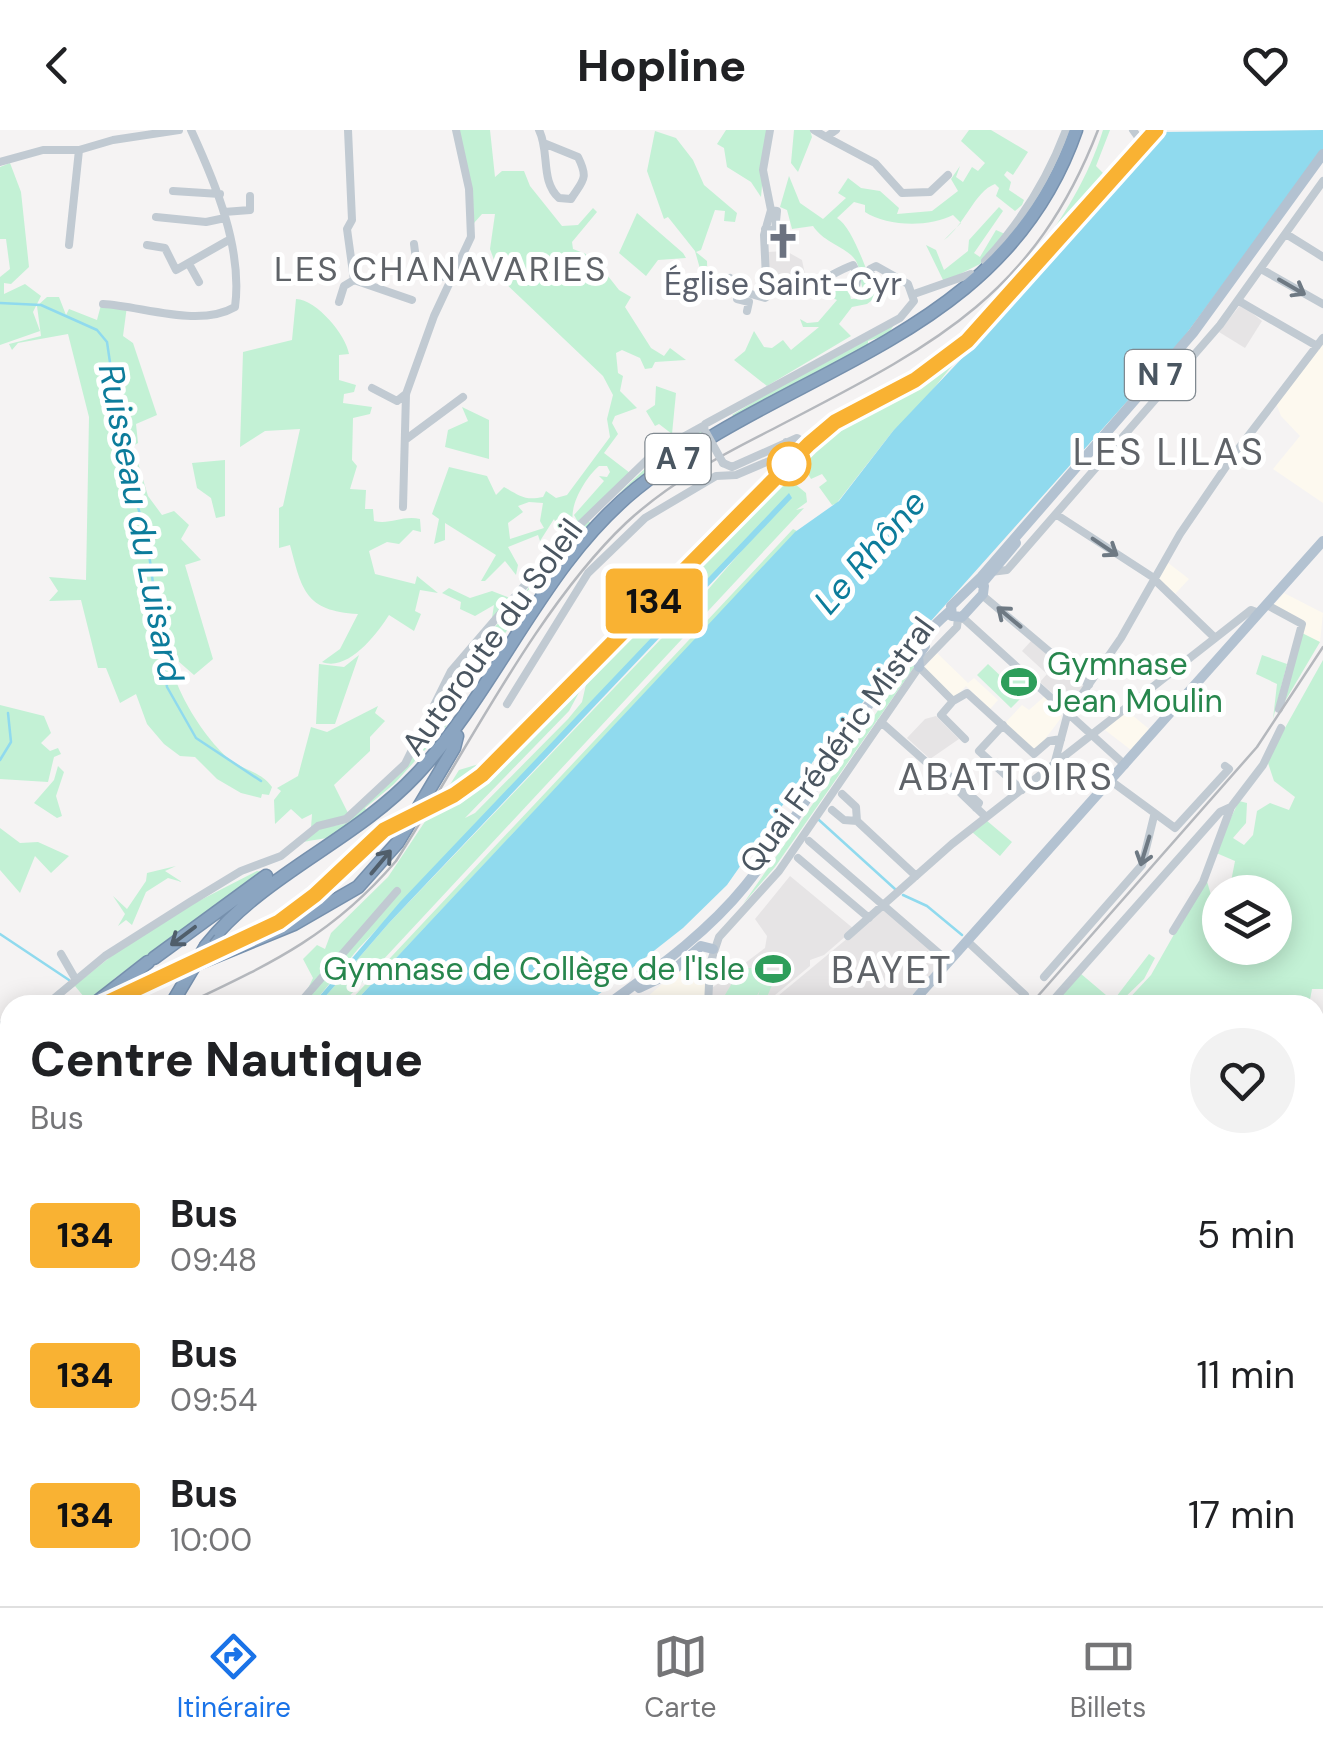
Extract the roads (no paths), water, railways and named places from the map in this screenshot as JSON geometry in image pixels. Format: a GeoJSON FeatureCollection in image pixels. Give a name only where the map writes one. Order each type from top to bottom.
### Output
{"type":"FeatureCollection","features":[{"type":"Feature","properties":{"kind":"highway","name":"Autoroute du Soleil"},"geometry":{"type":"LineString","coordinates":[[181,995],[206,946],[242,905],[296,864],[365,820],[417,774],[570,558],[638,487],[689,452],[909,330],[980,278],[1033,216],[1076,130]]}},
{"type":"Feature","properties":{"kind":"highway","name":"Autoroute du Soleil"},"geometry":{"type":"LineString","coordinates":[[182,995],[220,939],[269,892],[395,805],[456,736],[566,576],[613,520],[683,464],[914,336],[966,300],[1000,269],[1040,219],[1084,130]]}},
{"type":"Feature","properties":{"kind":"highway"},"geometry":{"type":"LineString","coordinates":[[144,986],[304,920],[358,887],[398,842],[454,748],[456,736]]}},
{"type":"Feature","properties":{"kind":"highway"},"geometry":{"type":"LineString","coordinates":[[110,995],[253,884],[296,864]]}},
{"type":"Feature","properties":{"kind":"main road"},"geometry":{"type":"LineString","coordinates":[[113,995],[118,990],[144,986],[258,934],[299,908],[366,844],[399,822],[454,795],[508,750],[809,444],[835,422],[915,380],[967,341],[1149,137]]}},
{"type":"Feature","properties":{"kind":"main road","name":"N 7"},"geometry":{"type":"LineString","coordinates":[[621,995],[695,938],[744,887],[887,682],[981,587],[1194,334],[1323,154]]}},
{"type":"Feature","properties":{"kind":"main road","name":"N 7"},"geometry":{"type":"LineString","coordinates":[[981,587],[1192,343],[1323,162]]}},
{"type":"Feature","properties":{"kind":"main road"},"geometry":{"type":"LineString","coordinates":[[919,995],[1323,541]]}},
{"type":"Feature","properties":{"kind":"main road","name":"N 7"},"geometry":{"type":"LineString","coordinates":[[630,995],[708,934],[752,886],[876,708],[934,634],[955,616]]}},
{"type":"Feature","properties":{"kind":"main road"},"geometry":{"type":"LineString","coordinates":[[919,667],[919,654],[934,634]]}},
{"type":"Feature","properties":{"kind":"main road"},"geometry":{"type":"LineString","coordinates":[[639,988],[670,974],[701,946],[713,949]]}},
{"type":"Feature","properties":{"kind":"street"},"geometry":{"type":"LineString","coordinates":[[0,162],[43,150],[79,150],[178,130]]}},
{"type":"Feature","properties":{"kind":"street"},"geometry":{"type":"LineString","coordinates":[[103,304],[180,313],[233,308],[237,274],[220,194],[191,130]]}},
{"type":"Feature","properties":{"kind":"street"},"geometry":{"type":"LineString","coordinates":[[348,130],[352,220],[357,228],[352,240],[354,280]]}},
{"type":"Feature","properties":{"kind":"street"},"geometry":{"type":"LineString","coordinates":[[403,507],[406,394],[434,316],[471,237],[469,188],[456,130]]}},
{"type":"Feature","properties":{"kind":"street"},"geometry":{"type":"LineString","coordinates":[[539,130],[546,144],[545,170],[552,191],[569,200],[584,184],[586,174],[578,157],[546,144]]}},
{"type":"Feature","properties":{"kind":"street"},"geometry":{"type":"LineString","coordinates":[[770,130],[763,170],[771,210],[765,230],[766,278],[774,292]]}},
{"type":"Feature","properties":{"kind":"street"},"geometry":{"type":"LineString","coordinates":[[814,130],[874,162],[909,195],[930,192],[948,175]]}},
{"type":"Feature","properties":{"kind":"street"},"geometry":{"type":"LineString","coordinates":[[826,138],[836,130]]}},
{"type":"Feature","properties":{"kind":"street"},"geometry":{"type":"LineString","coordinates":[[914,294],[958,281],[981,266],[1018,220],[1053,164],[1066,130]]}},
{"type":"Feature","properties":{"kind":"street"},"geometry":{"type":"LineString","coordinates":[[1133,130],[1149,137]]}},
{"type":"Feature","properties":{"kind":"street"},"geometry":{"type":"LineString","coordinates":[[69,245],[79,150]]}},
{"type":"Feature","properties":{"kind":"street"},"geometry":{"type":"LineString","coordinates":[[991,572],[1004,572],[1239,301],[1323,181]]}},
{"type":"Feature","properties":{"kind":"street"},"geometry":{"type":"LineString","coordinates":[[173,191],[220,194]]}},
{"type":"Feature","properties":{"kind":"street"},"geometry":{"type":"LineString","coordinates":[[156,216],[206,222],[250,210],[250,196]]}},
{"type":"Feature","properties":{"kind":"street"},"geometry":{"type":"LineString","coordinates":[[1286,234],[1323,257]]}},
{"type":"Feature","properties":{"kind":"street"},"geometry":{"type":"LineString","coordinates":[[148,245],[165,248],[176,270],[227,241]]}},
{"type":"Feature","properties":{"kind":"street"},"geometry":{"type":"LineString","coordinates":[[414,244],[417,273],[454,278]]}},
{"type":"Feature","properties":{"kind":"street"},"geometry":{"type":"LineString","coordinates":[[188,264],[198,282]]}},
{"type":"Feature","properties":{"kind":"street"},"geometry":{"type":"LineString","coordinates":[[58,995],[105,956],[228,881],[280,856],[318,826],[340,823],[406,764],[451,671],[543,564],[654,453],[900,318],[913,305],[914,294],[898,276],[876,266],[870,269],[873,288],[859,296],[854,290],[858,270],[851,264],[830,279],[774,292],[765,298],[737,290]]}},
{"type":"Feature","properties":{"kind":"street"},"geometry":{"type":"LineString","coordinates":[[1261,269],[1323,304]]}},
{"type":"Feature","properties":{"kind":"street"},"geometry":{"type":"LineString","coordinates":[[730,278],[738,298],[749,302],[748,312]]}},
{"type":"Feature","properties":{"kind":"street"},"geometry":{"type":"LineString","coordinates":[[340,302],[344,286],[354,280],[412,300]]}},
{"type":"Feature","properties":{"kind":"street"},"geometry":{"type":"LineString","coordinates":[[1061,754],[1068,714],[1217,478],[1320,342],[1239,301]]}},
{"type":"Feature","properties":{"kind":"street"},"geometry":{"type":"LineString","coordinates":[[372,388],[397,401],[406,394]]}},
{"type":"Feature","properties":{"kind":"street"},"geometry":{"type":"LineString","coordinates":[[405,440],[463,397]]}},
{"type":"Feature","properties":{"kind":"street"},"geometry":{"type":"LineString","coordinates":[[704,427],[723,463],[732,467],[786,442],[800,438],[809,444]]}},
{"type":"Feature","properties":{"kind":"street"},"geometry":{"type":"LineString","coordinates":[[507,704],[588,574],[645,518],[716,476],[736,475],[780,456],[786,442]]}},
{"type":"Feature","properties":{"kind":"street"},"geometry":{"type":"LineString","coordinates":[[1057,514],[1156,580],[1214,636]]}},
{"type":"Feature","properties":{"kind":"street"},"geometry":{"type":"LineString","coordinates":[[981,587],[1089,684]]}},
{"type":"Feature","properties":{"kind":"street"},"geometry":{"type":"LineString","coordinates":[[848,936],[986,817],[1054,765],[1061,754],[1092,735],[1250,610],[1263,609],[1302,624],[1278,708]]}},
{"type":"Feature","properties":{"kind":"street"},"geometry":{"type":"LineString","coordinates":[[955,616],[1124,765]]}},
{"type":"Feature","properties":{"kind":"street","name":"Quai Frédéric Mistral"},"geometry":{"type":"LineString","coordinates":[[713,949],[730,922],[779,871],[919,667],[957,627],[955,616]]}},
{"type":"Feature","properties":{"kind":"street"},"geometry":{"type":"LineString","coordinates":[[919,667],[954,701]]}},
{"type":"Feature","properties":{"kind":"street"},"geometry":{"type":"LineString","coordinates":[[965,739],[941,715],[954,701],[968,694],[1034,754],[1049,741],[1061,739]]}},
{"type":"Feature","properties":{"kind":"street"},"geometry":{"type":"LineString","coordinates":[[881,722],[925,762]]}},
{"type":"Feature","properties":{"kind":"street"},"geometry":{"type":"LineString","coordinates":[[1004,725],[979,751],[1022,790]]}},
{"type":"Feature","properties":{"kind":"street"},"geometry":{"type":"LineString","coordinates":[[1173,931],[1203,882],[1231,807],[1263,766],[1281,728]]}},
{"type":"Feature","properties":{"kind":"street"},"geometry":{"type":"LineString","coordinates":[[1049,741],[1061,754]]}},
{"type":"Feature","properties":{"kind":"street"},"geometry":{"type":"LineString","coordinates":[[1110,781],[1174,828],[1229,769],[1225,766]]}},
{"type":"Feature","properties":{"kind":"street"},"geometry":{"type":"LineString","coordinates":[[976,808],[979,803],[950,774],[944,776],[944,778],[976,808],[986,817]]}},
{"type":"Feature","properties":{"kind":"street"},"geometry":{"type":"LineString","coordinates":[[842,794],[856,806],[857,821]]}},
{"type":"Feature","properties":{"kind":"street"},"geometry":{"type":"LineString","coordinates":[[1057,995],[1220,812],[1231,807]]}},
{"type":"Feature","properties":{"kind":"street"},"geometry":{"type":"LineString","coordinates":[[832,810],[846,821],[857,821],[916,876]]}},
{"type":"Feature","properties":{"kind":"street"},"geometry":{"type":"LineString","coordinates":[[1044,977],[1142,865],[1154,816]]}},
{"type":"Feature","properties":{"kind":"street"},"geometry":{"type":"LineString","coordinates":[[809,841],[948,962]]}},
{"type":"Feature","properties":{"kind":"street"},"geometry":{"type":"LineString","coordinates":[[798,858],[868,918]]}},
{"type":"Feature","properties":{"kind":"street"},"geometry":{"type":"LineString","coordinates":[[1126,882],[1144,898]]}},
{"type":"Feature","properties":{"kind":"street"},"geometry":{"type":"LineString","coordinates":[[307,995],[397,892]]}},
{"type":"Feature","properties":{"kind":"street"},"geometry":{"type":"LineString","coordinates":[[967,940],[1025,995]]}},
{"type":"Feature","properties":{"kind":"street"},"geometry":{"type":"LineString","coordinates":[[709,995],[713,949]]}},
{"type":"Feature","properties":{"kind":"street"},"geometry":{"type":"LineString","coordinates":[[61,954],[76,980]]}},
{"type":"Feature","properties":{"kind":"water","name":"Le Rhône"},"geometry":{"type":"Polygon","coordinates":[[[1323,130],[1323,149],[1181,341],[880,678],[848,723],[835,730],[727,885],[683,928],[598,995],[361,995],[795,532],[839,501],[893,431],[986,333],[1161,132],[1323,130]]]}},
{"type":"Feature","properties":{"kind":"water"},"geometry":{"type":"Polygon","coordinates":[[[789,493],[792,498],[389,923],[327,995],[321,995],[400,902],[789,493]]]}},
{"type":"Feature","properties":{"kind":"waterway","name":"Ruisseau du Luisard"},"geometry":{"type":"LineString","coordinates":[[0,303],[41,305],[97,330],[107,342],[124,458],[147,539],[167,687],[196,738],[261,781]]}},
{"type":"Feature","properties":{"kind":"waterway"},"geometry":{"type":"LineString","coordinates":[[0,760],[11,742],[8,713]]}},
{"type":"Feature","properties":{"kind":"waterway"},"geometry":{"type":"LineString","coordinates":[[819,820],[895,889]]}},
{"type":"Feature","properties":{"kind":"waterway"},"geometry":{"type":"LineString","coordinates":[[903,895],[927,906],[962,935]]}},
{"type":"Feature","properties":{"kind":"waterway"},"geometry":{"type":"LineString","coordinates":[[0,934],[69,980]]}},
{"type":"Feature","properties":{"kind":"railway"},"geometry":{"type":"LineString","coordinates":[[205,995],[323,929],[396,861],[532,639],[593,557],[626,523],[696,471],[879,373],[968,314],[1007,279],[1041,238],[1071,189],[1098,130]]}},
{"type":"Feature","properties":{"kind":"railway"},"geometry":{"type":"LineString","coordinates":[[1039,995],[1257,747],[1323,647]]}},
{"type":"Feature","properties":{"kind":"place","name":"Église Saint-Cyr"},"geometry":{"type":"Point","coordinates":[783,241]}},
{"type":"Feature","properties":{"kind":"place","name":"Gymnase Jean Moulin"},"geometry":{"type":"Point","coordinates":[1019,682]}},
{"type":"Feature","properties":{"kind":"place","name":"Gymnase de Collège de l'Isle"},"geometry":{"type":"Point","coordinates":[773,969]}},
{"type":"Feature","properties":{"kind":"district","name":"LES CHANAVARIES"},"geometry":{"type":"Point","coordinates":[441,269]}},
{"type":"Feature","properties":{"kind":"district","name":"LES LILAS"},"geometry":{"type":"Point","coordinates":[1169,452]}},
{"type":"Feature","properties":{"kind":"district","name":"ABATTOIRS"},"geometry":{"type":"Point","coordinates":[1006,777]}},
{"type":"Feature","properties":{"kind":"district","name":"BAYET"},"geometry":{"type":"Point","coordinates":[892,970]}}]}
